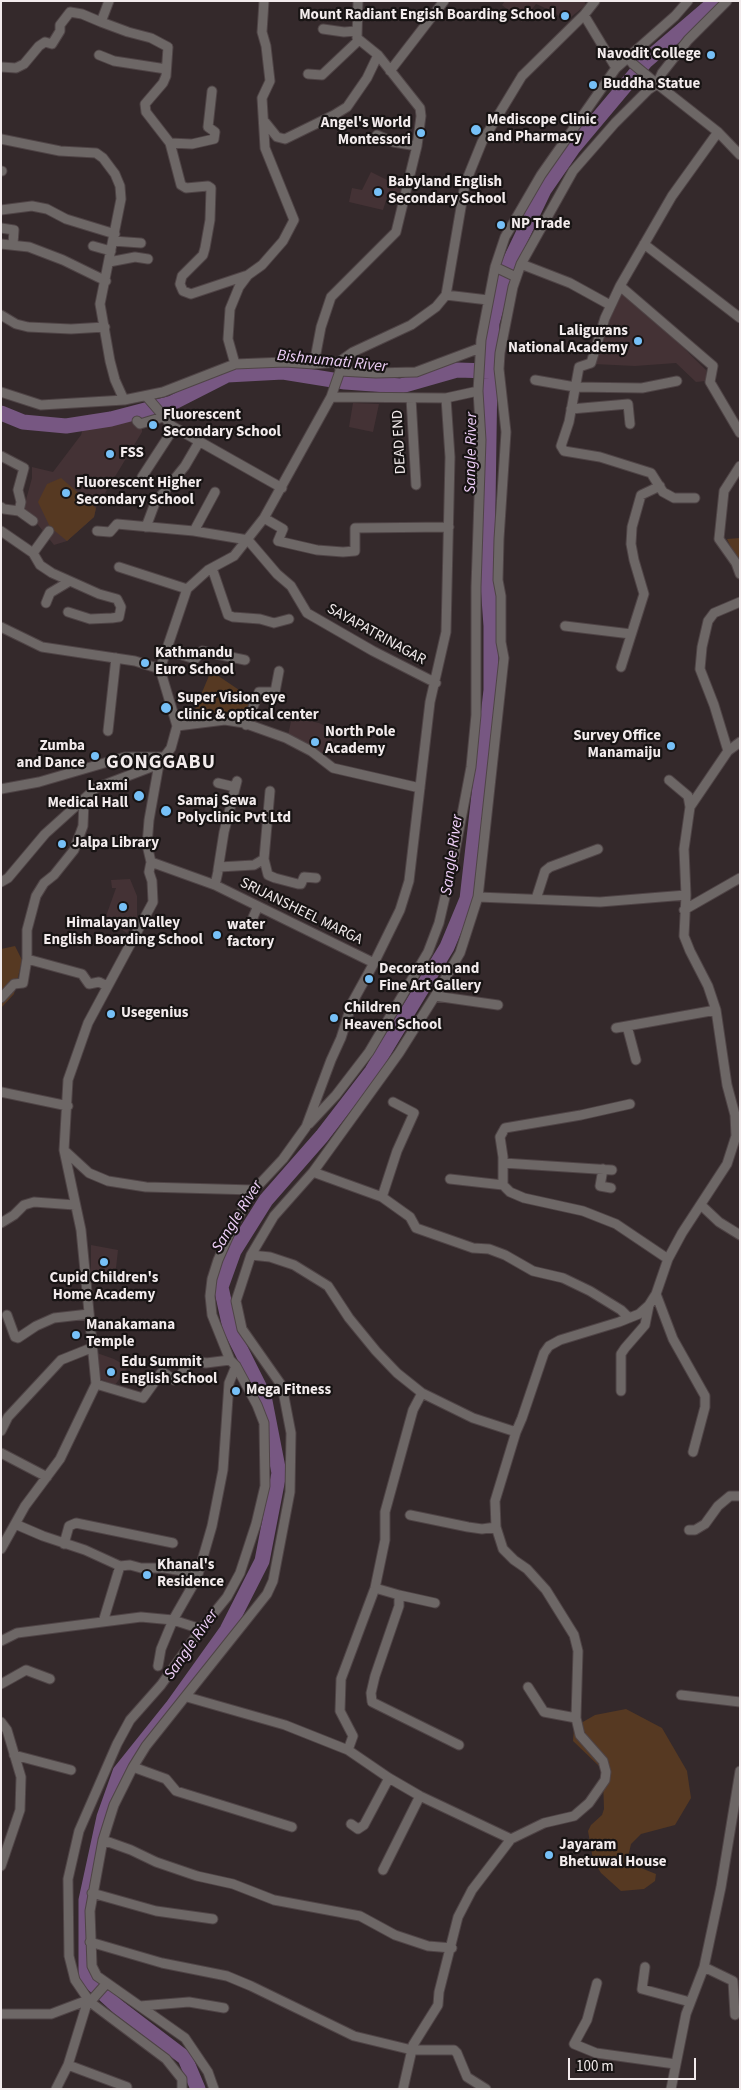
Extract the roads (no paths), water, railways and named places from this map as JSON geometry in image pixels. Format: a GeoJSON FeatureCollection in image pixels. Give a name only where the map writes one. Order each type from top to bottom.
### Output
{"type":"FeatureCollection","features":[{"type":"Feature","properties":{"kind":"street"},"geometry":{"type":"LineString","coordinates":[[101,22],[108,1]]}},
{"type":"Feature","properties":{"kind":"street"},"geometry":{"type":"LineString","coordinates":[[1,66],[16,68],[24,64],[39,46],[45,42],[52,44],[58,35],[60,25],[70,12],[82,14],[162,42],[168,47],[163,83],[146,104],[146,112],[170,142],[180,185],[186,188],[208,186],[211,188],[210,220],[203,255],[182,276],[180,284],[182,291],[191,294],[248,275],[262,265],[282,241],[294,220],[265,148],[265,122],[262,98],[270,81],[266,46],[262,32],[264,1]]}},
{"type":"Feature","properties":{"kind":"street"},"geometry":{"type":"LineString","coordinates":[[314,364],[321,327],[331,297],[396,232],[418,146],[420,108],[378,55],[355,35],[358,1]]}},
{"type":"Feature","properties":{"kind":"street"},"geometry":{"type":"LineString","coordinates":[[390,71],[444,1]]}},
{"type":"Feature","properties":{"kind":"street"},"geometry":{"type":"LineString","coordinates":[[1,882],[8,878],[45,834],[96,788],[161,760],[171,748],[177,726],[160,669],[187,589],[212,568],[234,556],[264,518],[332,394],[339,366],[353,352],[411,325],[436,307],[446,295],[465,184],[482,142],[522,76],[584,15],[595,1]]}},
{"type":"Feature","properties":{"kind":"street"},"geometry":{"type":"LineString","coordinates":[[182,2089],[182,2079],[166,2059],[90,2000],[75,1980],[69,1956],[68,1879],[79,1831],[106,1767],[130,1720],[161,1686],[201,1629],[227,1597],[240,1573],[264,1499],[264,1423],[257,1406],[233,1363],[212,1315],[210,1296],[212,1279],[233,1226],[254,1190],[283,1159],[306,1127],[336,1095],[369,1052],[428,952],[439,924],[471,767],[476,715],[476,587],[481,440],[478,387],[479,351],[488,300],[505,237],[541,175],[616,68],[630,60],[688,1]]}},
{"type":"Feature","properties":{"kind":"street"},"geometry":{"type":"LineString","coordinates":[[214,2089],[208,2072],[185,2038],[140,2006],[104,1986],[92,1966],[90,1942],[92,1894],[103,1840],[114,1805],[146,1746],[267,1594],[273,1581],[290,1492],[291,1433],[282,1386],[242,1329],[236,1300],[251,1255],[274,1216],[314,1172],[399,1053],[460,953],[478,897],[504,658],[502,596],[498,580],[498,539],[506,432],[499,369],[500,353],[514,276],[573,171],[615,123],[648,90],[688,40],[727,1]]}},
{"type":"Feature","properties":{"kind":"street"},"geometry":{"type":"LineString","coordinates":[[584,15],[616,68]]}},
{"type":"Feature","properties":{"kind":"street"},"geometry":{"type":"LineString","coordinates":[[323,29],[344,32],[356,31]]}},
{"type":"Feature","properties":{"kind":"street"},"geometry":{"type":"LineString","coordinates":[[308,74],[322,75],[359,40]]}},
{"type":"Feature","properties":{"kind":"street"},"geometry":{"type":"LineString","coordinates":[[98,55],[114,61],[166,68]]}},
{"type":"Feature","properties":{"kind":"street"},"geometry":{"type":"LineString","coordinates":[[265,122],[277,137],[285,139],[334,115],[347,107],[378,55]]}},
{"type":"Feature","properties":{"kind":"street"},"geometry":{"type":"LineString","coordinates":[[630,60],[654,82],[718,132],[740,154]]}},
{"type":"Feature","properties":{"kind":"street"},"geometry":{"type":"LineString","coordinates":[[170,142],[192,144],[214,138],[215,132],[208,128],[212,91]]}},
{"type":"Feature","properties":{"kind":"street"},"geometry":{"type":"LineString","coordinates":[[695,498],[674,498],[663,492],[651,473],[600,457],[564,451],[561,446],[571,409],[579,367],[591,363],[610,305],[672,196],[718,132]]}},
{"type":"Feature","properties":{"kind":"street"},"geometry":{"type":"LineString","coordinates":[[377,135],[393,142],[418,146]]}},
{"type":"Feature","properties":{"kind":"street"},"geometry":{"type":"LineString","coordinates":[[1,139],[42,148],[96,153],[103,158],[115,174],[120,186],[121,199],[100,304],[110,361],[115,380],[124,400]]}},
{"type":"Feature","properties":{"kind":"street"},"geometry":{"type":"LineString","coordinates":[[1,210],[32,206],[40,207],[114,237],[141,243]]}},
{"type":"Feature","properties":{"kind":"street"},"geometry":{"type":"LineString","coordinates":[[1,228],[14,230],[13,244]]}},
{"type":"Feature","properties":{"kind":"street"},"geometry":{"type":"LineString","coordinates":[[1,244],[13,244],[29,248],[62,260],[106,281]]}},
{"type":"Feature","properties":{"kind":"street"},"geometry":{"type":"LineString","coordinates":[[644,244],[740,318]]}},
{"type":"Feature","properties":{"kind":"street"},"geometry":{"type":"LineString","coordinates":[[93,246],[111,251]]}},
{"type":"Feature","properties":{"kind":"street"},"geometry":{"type":"LineString","coordinates":[[109,262],[134,257],[148,259]]}},
{"type":"Feature","properties":{"kind":"street"},"geometry":{"type":"LineString","coordinates":[[521,264],[570,283],[610,305]]}},
{"type":"Feature","properties":{"kind":"street"},"geometry":{"type":"LineString","coordinates":[[497,268],[514,276]]}},
{"type":"Feature","properties":{"kind":"street"},"geometry":{"type":"LineString","coordinates":[[234,364],[228,339],[230,309],[239,287],[248,275]]}},
{"type":"Feature","properties":{"kind":"street"},"geometry":{"type":"LineString","coordinates":[[620,286],[713,366],[710,382],[740,433]]}},
{"type":"Feature","properties":{"kind":"street"},"geometry":{"type":"LineString","coordinates":[[446,295],[488,300]]}},
{"type":"Feature","properties":{"kind":"street"},"geometry":{"type":"LineString","coordinates":[[1,315],[16,324],[28,327],[71,329],[105,327]]}},
{"type":"Feature","properties":{"kind":"street"},"geometry":{"type":"LineString","coordinates":[[1,392],[41,404],[149,400],[163,392],[234,364],[285,362],[339,366],[376,373],[416,372],[479,351]]}},
{"type":"Feature","properties":{"kind":"street"},"geometry":{"type":"LineString","coordinates":[[535,380],[575,387],[642,388],[676,381]]}},
{"type":"Feature","properties":{"kind":"street"},"geometry":{"type":"LineString","coordinates":[[332,394],[446,398],[478,387]]}},
{"type":"Feature","properties":{"kind":"street","name":"DEAD END"},"geometry":{"type":"LineString","coordinates":[[411,398],[416,485]]}},
{"type":"Feature","properties":{"kind":"street"},"geometry":{"type":"LineString","coordinates":[[306,1127],[341,1038],[352,1003],[400,910],[409,881],[430,702],[436,683],[439,657],[446,632],[450,457],[446,398]]}},
{"type":"Feature","properties":{"kind":"street"},"geometry":{"type":"LineString","coordinates":[[149,400],[172,426],[282,488]]}},
{"type":"Feature","properties":{"kind":"street"},"geometry":{"type":"LineString","coordinates":[[571,409],[628,404],[630,424]]}},
{"type":"Feature","properties":{"kind":"street"},"geometry":{"type":"LineString","coordinates":[[137,421],[140,424],[162,416]]}},
{"type":"Feature","properties":{"kind":"street"},"geometry":{"type":"LineString","coordinates":[[142,477],[170,434],[172,426]]}},
{"type":"Feature","properties":{"kind":"street"},"geometry":{"type":"LineString","coordinates":[[146,527],[156,503],[185,466],[199,442]]}},
{"type":"Feature","properties":{"kind":"street"},"geometry":{"type":"LineString","coordinates":[[1,456],[24,468],[18,490],[21,502],[19,511]]}},
{"type":"Feature","properties":{"kind":"street"},"geometry":{"type":"LineString","coordinates":[[740,466],[724,491],[719,539],[736,563],[740,574]]}},
{"type":"Feature","properties":{"kind":"street"},"geometry":{"type":"LineString","coordinates":[[621,667],[644,594],[631,544],[632,527],[641,494],[660,486]]}},
{"type":"Feature","properties":{"kind":"street"},"geometry":{"type":"LineString","coordinates":[[194,531],[215,492]]}},
{"type":"Feature","properties":{"kind":"street"},"geometry":{"type":"LineString","coordinates":[[1,507],[19,511],[33,521]]}},
{"type":"Feature","properties":{"kind":"street"},"geometry":{"type":"LineString","coordinates":[[264,518],[283,529],[278,541],[316,550],[343,552],[355,551],[355,528],[449,527]]}},
{"type":"Feature","properties":{"kind":"street"},"geometry":{"type":"LineString","coordinates":[[97,531],[110,532],[117,524],[194,531],[248,540]]}},
{"type":"Feature","properties":{"kind":"street"},"geometry":{"type":"LineString","coordinates":[[1,531],[33,554],[40,565],[99,594],[118,599],[121,607],[119,617],[112,618],[90,619],[68,612]]}},
{"type":"Feature","properties":{"kind":"street"},"geometry":{"type":"LineString","coordinates":[[33,554],[49,531]]}},
{"type":"Feature","properties":{"kind":"street","name":"SAYAPATRINAGAR"},"geometry":{"type":"LineString","coordinates":[[248,540],[277,574],[291,586],[307,613],[373,651],[436,683]]}},
{"type":"Feature","properties":{"kind":"street"},"geometry":{"type":"LineString","coordinates":[[119,567],[187,589]]}},
{"type":"Feature","properties":{"kind":"street"},"geometry":{"type":"LineString","coordinates":[[212,568],[228,615],[260,619],[274,623],[289,619]]}},
{"type":"Feature","properties":{"kind":"street"},"geometry":{"type":"LineString","coordinates":[[46,603],[50,593],[70,581]]}},
{"type":"Feature","properties":{"kind":"street"},"geometry":{"type":"LineString","coordinates":[[728,751],[714,705],[700,669],[702,647],[708,621],[714,613],[740,602]]}},
{"type":"Feature","properties":{"kind":"street"},"geometry":{"type":"LineString","coordinates":[[565,626],[631,634]]}},
{"type":"Feature","properties":{"kind":"street"},"geometry":{"type":"LineString","coordinates":[[1,627],[42,647],[135,661],[160,669]]}},
{"type":"Feature","properties":{"kind":"street"},"geometry":{"type":"LineString","coordinates":[[166,650],[195,659],[202,651],[245,660]]}},
{"type":"Feature","properties":{"kind":"street"},"geometry":{"type":"LineString","coordinates":[[108,731],[116,658]]}},
{"type":"Feature","properties":{"kind":"street"},"geometry":{"type":"LineString","coordinates":[[246,725],[259,692],[275,692],[280,671]]}},
{"type":"Feature","properties":{"kind":"street"},"geometry":{"type":"LineString","coordinates":[[177,726],[224,720],[246,725],[286,738],[311,751],[333,768],[420,788]]}},
{"type":"Feature","properties":{"kind":"street"},"geometry":{"type":"LineString","coordinates":[[690,807],[728,751],[740,742]]}},
{"type":"Feature","properties":{"kind":"street"},"geometry":{"type":"LineString","coordinates":[[1,789],[39,782],[125,757],[161,760]]}},
{"type":"Feature","properties":{"kind":"street"},"geometry":{"type":"LineString","coordinates":[[1,1549],[25,1506],[60,1459],[96,1384],[81,1230],[64,1150],[68,1080],[88,1024],[153,902],[152,881],[149,872],[151,862],[147,845],[161,760]]}},
{"type":"Feature","properties":{"kind":"street"},"geometry":{"type":"LineString","coordinates":[[403,2089],[412,2050],[438,2005],[439,1992],[452,1948],[458,1917],[472,1890],[511,1839],[544,1823],[574,1816],[589,1803],[600,1789],[606,1772],[603,1761],[580,1735],[576,1718],[578,1651],[574,1634],[546,1590],[527,1569],[514,1560],[503,1548],[496,1528],[495,1501],[516,1432],[544,1353],[549,1346],[560,1340],[639,1314],[649,1305],[656,1294],[668,1259],[682,1233],[727,1164],[736,1136],[735,1116],[727,1085],[716,1010],[708,986],[684,936],[686,895],[684,848],[690,807],[688,796],[669,780]]}},
{"type":"Feature","properties":{"kind":"street"},"geometry":{"type":"LineString","coordinates":[[216,885],[224,832],[236,784],[218,783]]}},
{"type":"Feature","properties":{"kind":"street"},"geometry":{"type":"LineString","coordinates":[[270,791],[264,859],[268,875],[298,884],[301,884],[304,877],[316,878]]}},
{"type":"Feature","properties":{"kind":"street"},"geometry":{"type":"LineString","coordinates":[[1,998],[14,984],[23,983],[27,959],[27,930],[36,896],[44,882],[54,875],[74,850],[83,826],[84,800]]}},
{"type":"Feature","properties":{"kind":"street"},"geometry":{"type":"LineString","coordinates":[[536,899],[545,871],[550,867],[598,849]]}},
{"type":"Feature","properties":{"kind":"street"},"geometry":{"type":"LineString","coordinates":[[218,870],[219,867],[254,865],[264,859]]}},
{"type":"Feature","properties":{"kind":"street","name":"SRIJANSHEEL MARGA"},"geometry":{"type":"LineString","coordinates":[[151,862],[216,885],[374,963]]}},
{"type":"Feature","properties":{"kind":"street"},"geometry":{"type":"LineString","coordinates":[[684,910],[740,878]]}},
{"type":"Feature","properties":{"kind":"street"},"geometry":{"type":"LineString","coordinates":[[478,897],[600,902],[686,895]]}},
{"type":"Feature","properties":{"kind":"street"},"geometry":{"type":"LineString","coordinates":[[251,922],[258,906]]}},
{"type":"Feature","properties":{"kind":"street"},"geometry":{"type":"LineString","coordinates":[[27,959],[82,974],[88,984],[99,982],[107,986]]}},
{"type":"Feature","properties":{"kind":"street"},"geometry":{"type":"LineString","coordinates":[[435,996],[498,1005]]}},
{"type":"Feature","properties":{"kind":"street"},"geometry":{"type":"LineString","coordinates":[[616,1028],[716,1010]]}},
{"type":"Feature","properties":{"kind":"street"},"geometry":{"type":"LineString","coordinates":[[627,1026],[636,1060]]}},
{"type":"Feature","properties":{"kind":"street"},"geometry":{"type":"LineString","coordinates":[[1,1092],[68,1106]]}},
{"type":"Feature","properties":{"kind":"street"},"geometry":{"type":"LineString","coordinates":[[382,1197],[397,1152],[414,1113],[393,1102]]}},
{"type":"Feature","properties":{"kind":"street"},"geometry":{"type":"LineString","coordinates":[[503,1185],[500,1137],[505,1128],[581,1115],[630,1104]]}},
{"type":"Feature","properties":{"kind":"street"},"geometry":{"type":"LineString","coordinates":[[64,1150],[89,1173],[108,1181],[146,1188],[254,1190]]}},
{"type":"Feature","properties":{"kind":"street"},"geometry":{"type":"LineString","coordinates":[[503,1163],[607,1169],[601,1187],[611,1188]]}},
{"type":"Feature","properties":{"kind":"street"},"geometry":{"type":"LineString","coordinates":[[314,1172],[382,1197],[410,1217],[416,1228],[473,1248],[489,1249],[533,1271],[564,1278],[621,1310],[629,1318]]}},
{"type":"Feature","properties":{"kind":"street"},"geometry":{"type":"LineString","coordinates":[[450,1179],[503,1185],[510,1192],[524,1198],[583,1211],[616,1224],[668,1259]]}},
{"type":"Feature","properties":{"kind":"street"},"geometry":{"type":"LineString","coordinates":[[1,1222],[14,1215],[24,1204],[34,1202],[75,1205]]}},
{"type":"Feature","properties":{"kind":"street"},"geometry":{"type":"LineString","coordinates":[[701,1205],[720,1222],[740,1235]]}},
{"type":"Feature","properties":{"kind":"street"},"geometry":{"type":"LineString","coordinates":[[251,1255],[270,1257],[294,1265],[328,1286],[349,1318],[376,1351],[422,1393],[473,1418],[516,1432]]}},
{"type":"Feature","properties":{"kind":"street"},"geometry":{"type":"LineString","coordinates":[[656,1294],[673,1339],[705,1396],[705,1407],[693,1452]]}},
{"type":"Feature","properties":{"kind":"street"},"geometry":{"type":"LineString","coordinates":[[621,1391],[621,1354],[624,1348],[645,1325],[649,1305]]}},
{"type":"Feature","properties":{"kind":"street"},"geometry":{"type":"LineString","coordinates":[[7,1315],[14,1337],[18,1338],[36,1326],[54,1318],[89,1314]]}},
{"type":"Feature","properties":{"kind":"street"},"geometry":{"type":"LineString","coordinates":[[1,1431],[8,1417],[61,1360],[91,1348]]}},
{"type":"Feature","properties":{"kind":"street"},"geometry":{"type":"LineString","coordinates":[[96,1384],[142,1398],[161,1373],[164,1372],[174,1380],[179,1378],[192,1360],[206,1363],[233,1363]]}},
{"type":"Feature","properties":{"kind":"street"},"geometry":{"type":"LineString","coordinates":[[158,1666],[161,1649],[173,1620],[197,1578],[212,1526],[224,1470],[229,1383],[233,1363]]}},
{"type":"Feature","properties":{"kind":"street"},"geometry":{"type":"LineString","coordinates":[[348,1750],[353,1736],[340,1711],[341,1679],[375,1588],[385,1540],[385,1512],[413,1410],[422,1393]]}},
{"type":"Feature","properties":{"kind":"street"},"geometry":{"type":"LineString","coordinates":[[1,1454],[47,1477]]}},
{"type":"Feature","properties":{"kind":"street"},"geometry":{"type":"LineString","coordinates":[[688,1530],[695,1530],[705,1524],[718,1506],[730,1496],[740,1496]]}},
{"type":"Feature","properties":{"kind":"street"},"geometry":{"type":"LineString","coordinates":[[410,1514],[468,1528],[496,1528]]}},
{"type":"Feature","properties":{"kind":"street"},"geometry":{"type":"LineString","coordinates":[[64,1544],[68,1526],[76,1523],[173,1543]]}},
{"type":"Feature","properties":{"kind":"street"},"geometry":{"type":"LineString","coordinates":[[15,1524],[64,1544],[85,1550],[120,1566],[165,1568],[188,1572],[197,1578]]}},
{"type":"Feature","properties":{"kind":"street"},"geometry":{"type":"LineString","coordinates":[[103,1622],[120,1566]]}},
{"type":"Feature","properties":{"kind":"street"},"geometry":{"type":"LineString","coordinates":[[375,1588],[399,1596],[435,1603]]}},
{"type":"Feature","properties":{"kind":"street"},"geometry":{"type":"LineString","coordinates":[[399,1596],[399,1606],[374,1676],[371,1693],[372,1702],[459,1745]]}},
{"type":"Feature","properties":{"kind":"street"},"geometry":{"type":"LineString","coordinates":[[1,1642],[17,1633],[141,1617],[173,1620],[201,1629]]}},
{"type":"Feature","properties":{"kind":"street"},"geometry":{"type":"LineString","coordinates":[[1,1684],[26,1670],[50,1679]]}},
{"type":"Feature","properties":{"kind":"street"},"geometry":{"type":"LineString","coordinates":[[528,1687],[544,1712],[576,1718]]}},
{"type":"Feature","properties":{"kind":"street"},"geometry":{"type":"LineString","coordinates":[[681,1695],[740,1702]]}},
{"type":"Feature","properties":{"kind":"street"},"geometry":{"type":"LineString","coordinates":[[186,1697],[286,1725],[348,1750],[388,1778],[420,1796],[511,1839]]}},
{"type":"Feature","properties":{"kind":"street"},"geometry":{"type":"LineString","coordinates":[[1,1722],[7,1730],[21,1777],[20,1810],[1,1866]]}},
{"type":"Feature","properties":{"kind":"street"},"geometry":{"type":"LineString","coordinates":[[14,1755],[71,1770]]}},
{"type":"Feature","properties":{"kind":"street"},"geometry":{"type":"LineString","coordinates":[[133,1767],[166,1779],[176,1791],[292,1826]]}},
{"type":"Feature","properties":{"kind":"street"},"geometry":{"type":"LineString","coordinates":[[671,2089],[686,2014],[704,1967],[721,1888],[740,1771]]}},
{"type":"Feature","properties":{"kind":"street"},"geometry":{"type":"LineString","coordinates":[[352,1824],[358,1829],[364,1825],[388,1778]]}},
{"type":"Feature","properties":{"kind":"street"},"geometry":{"type":"LineString","coordinates":[[383,1870],[420,1796]]}},
{"type":"Feature","properties":{"kind":"street"},"geometry":{"type":"LineString","coordinates":[[103,1840],[156,1862],[197,1876],[232,1884],[274,1900],[360,1916],[395,1935],[428,1946],[452,1948]]}},
{"type":"Feature","properties":{"kind":"street"},"geometry":{"type":"LineString","coordinates":[[92,1894],[156,1911],[213,1920]]}},
{"type":"Feature","properties":{"kind":"street"},"geometry":{"type":"LineString","coordinates":[[90,1942],[162,1963],[227,1976],[354,2036],[412,2050],[454,2050],[467,2077],[486,2089]]}},
{"type":"Feature","properties":{"kind":"street"},"geometry":{"type":"LineString","coordinates":[[645,1967],[642,1989],[690,2002]]}},
{"type":"Feature","properties":{"kind":"street"},"geometry":{"type":"LineString","coordinates":[[704,1967],[733,1981],[735,2014]]}},
{"type":"Feature","properties":{"kind":"street"},"geometry":{"type":"LineString","coordinates":[[597,1982],[587,2020],[574,2044],[596,2052],[676,2064]]}},
{"type":"Feature","properties":{"kind":"street"},"geometry":{"type":"LineString","coordinates":[[1,2014],[51,2014],[90,2000],[104,1986]]}},
{"type":"Feature","properties":{"kind":"street"},"geometry":{"type":"LineString","coordinates":[[56,2089],[68,2065],[90,2000]]}},
{"type":"Feature","properties":{"kind":"street"},"geometry":{"type":"LineString","coordinates":[[140,2006],[189,2002],[224,2008]]}},
{"type":"Feature","properties":{"kind":"street"},"geometry":{"type":"LineString","coordinates":[[68,2065],[127,2087]]}},
{"type":"Feature","properties":{"kind":"waterway","name":"Bishnumati River"},"geometry":{"type":"LineString","coordinates":[[1,413],[23,422],[66,426],[111,419],[172,403],[227,375],[283,372],[345,382],[401,386],[457,370],[490,371],[492,323],[509,263],[544,190],[573,148],[646,61],[716,1]]}},
{"type":"Feature","properties":{"kind":"waterway","name":"Sangle River"},"geometry":{"type":"LineString","coordinates":[[198,2089],[185,2058],[118,2007],[86,1978],[86,1900],[104,1817],[120,1772],[172,1707],[227,1630],[262,1561],[279,1473],[264,1396],[230,1328],[221,1287],[234,1251],[266,1200],[322,1136],[372,1071],[447,947],[467,899],[491,690],[491,626],[487,571],[490,371]]}},
{"type":"Feature","properties":{"kind":"place","name":"Mount Radiant Engish Boarding School"},"geometry":{"type":"Point","coordinates":[565,16]}},
{"type":"Feature","properties":{"kind":"place","name":"Navodit College"},"geometry":{"type":"Point","coordinates":[711,55]}},
{"type":"Feature","properties":{"kind":"place","name":"Buddha Statue"},"geometry":{"type":"Point","coordinates":[593,85]}},
{"type":"Feature","properties":{"kind":"place","name":"Mediscope Clinic and Pharmacy"},"geometry":{"type":"Point","coordinates":[476,130]}},
{"type":"Feature","properties":{"kind":"place","name":"Angel's World Montessori"},"geometry":{"type":"Point","coordinates":[421,133]}},
{"type":"Feature","properties":{"kind":"place","name":"Babyland English Secondary School"},"geometry":{"type":"Point","coordinates":[378,192]}},
{"type":"Feature","properties":{"kind":"place","name":"NP Trade"},"geometry":{"type":"Point","coordinates":[501,225]}},
{"type":"Feature","properties":{"kind":"place","name":"Laligurans National Academy"},"geometry":{"type":"Point","coordinates":[638,341]}},
{"type":"Feature","properties":{"kind":"place","name":"Fluorescent Secondary School"},"geometry":{"type":"Point","coordinates":[153,425]}},
{"type":"Feature","properties":{"kind":"place","name":"FSS"},"geometry":{"type":"Point","coordinates":[110,454]}},
{"type":"Feature","properties":{"kind":"place","name":"Fluorescent Higher Secondary School"},"geometry":{"type":"Point","coordinates":[66,493]}},
{"type":"Feature","properties":{"kind":"place","name":"Kathmandu Euro School"},"geometry":{"type":"Point","coordinates":[145,663]}},
{"type":"Feature","properties":{"kind":"place","name":"Super Vision eye clinic & optical center"},"geometry":{"type":"Point","coordinates":[166,708]}},
{"type":"Feature","properties":{"kind":"place","name":"North Pole Academy"},"geometry":{"type":"Point","coordinates":[315,742]}},
{"type":"Feature","properties":{"kind":"place","name":"Survey Office Manamaiju"},"geometry":{"type":"Point","coordinates":[671,746]}},
{"type":"Feature","properties":{"kind":"place","name":"Zumba and Dance"},"geometry":{"type":"Point","coordinates":[95,756]}},
{"type":"Feature","properties":{"kind":"place","name":"Laxmi Medical Hall"},"geometry":{"type":"Point","coordinates":[139,796]}},
{"type":"Feature","properties":{"kind":"place","name":"Samaj Sewa Polyclinic Pvt Ltd"},"geometry":{"type":"Point","coordinates":[166,811]}},
{"type":"Feature","properties":{"kind":"place","name":"Jalpa Library"},"geometry":{"type":"Point","coordinates":[62,844]}},
{"type":"Feature","properties":{"kind":"place","name":"Himalayan Valley English Boarding School"},"geometry":{"type":"Point","coordinates":[123,907]}},
{"type":"Feature","properties":{"kind":"place","name":"water factory"},"geometry":{"type":"Point","coordinates":[217,935]}},
{"type":"Feature","properties":{"kind":"place","name":"Decoration and Fine Art Gallery"},"geometry":{"type":"Point","coordinates":[369,979]}},
{"type":"Feature","properties":{"kind":"place","name":"Usegenius"},"geometry":{"type":"Point","coordinates":[111,1014]}},
{"type":"Feature","properties":{"kind":"place","name":"Children Heaven School"},"geometry":{"type":"Point","coordinates":[334,1018]}},
{"type":"Feature","properties":{"kind":"place","name":"Cupid Children's Home Academy"},"geometry":{"type":"Point","coordinates":[104,1262]}},
{"type":"Feature","properties":{"kind":"place","name":"Manakamana Temple"},"geometry":{"type":"Point","coordinates":[76,1335]}},
{"type":"Feature","properties":{"kind":"place","name":"Edu Summit English School"},"geometry":{"type":"Point","coordinates":[111,1372]}},
{"type":"Feature","properties":{"kind":"place","name":"Mega Fitness"},"geometry":{"type":"Point","coordinates":[236,1391]}},
{"type":"Feature","properties":{"kind":"place","name":"Khanal's Residence"},"geometry":{"type":"Point","coordinates":[147,1575]}},
{"type":"Feature","properties":{"kind":"place","name":"Jayaram Bhetuwal House"},"geometry":{"type":"Point","coordinates":[549,1855]}},
{"type":"Feature","properties":{"kind":"district","name":"GONGGABU"},"geometry":{"type":"Point","coordinates":[161,764]}}]}
